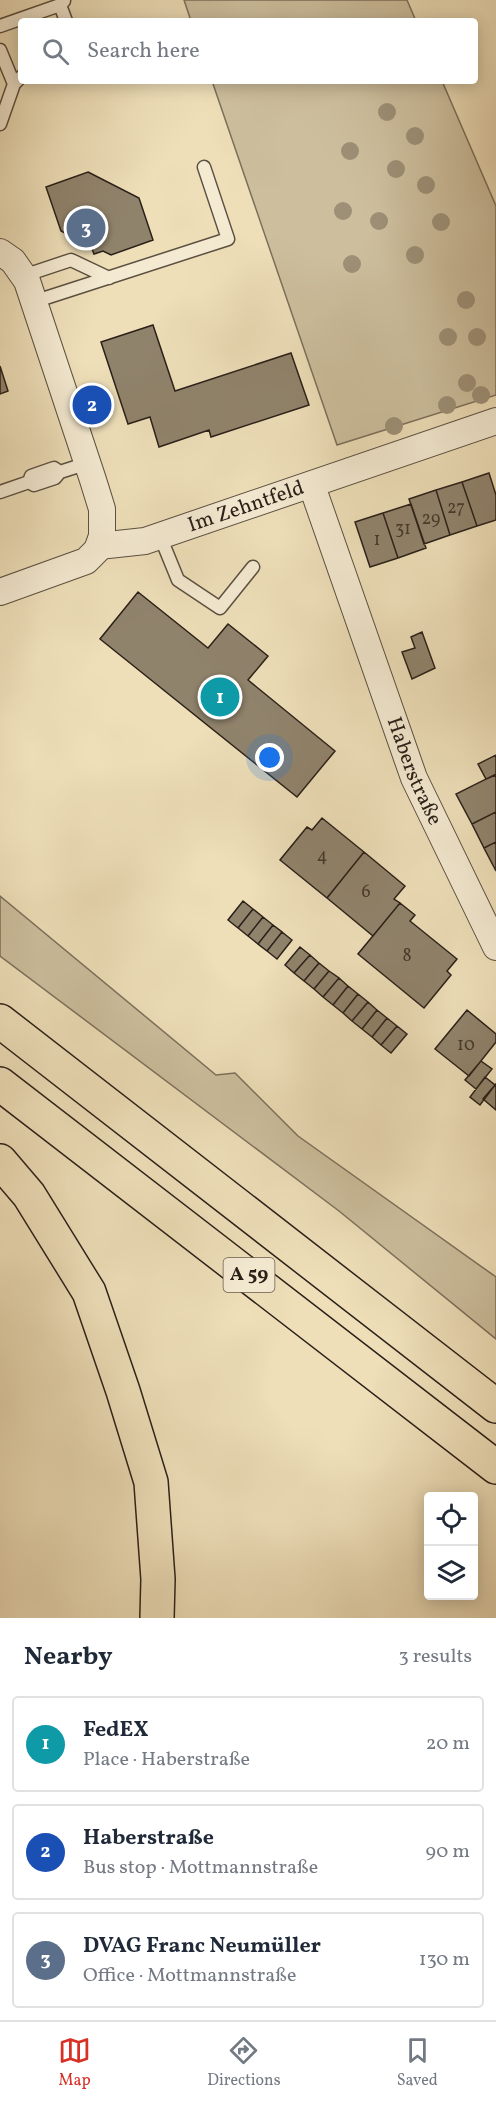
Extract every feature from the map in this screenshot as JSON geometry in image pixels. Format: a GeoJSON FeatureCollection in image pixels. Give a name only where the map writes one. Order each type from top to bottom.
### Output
{"type":"FeatureCollection","features":[{"type":"Feature","properties":{"kind":"highway","name":"A 59"},"geometry":{"type":"LineString","coordinates":[[0,1021],[495,1405]]}},
{"type":"Feature","properties":{"kind":"highway","name":"A 59"},"geometry":{"type":"LineString","coordinates":[[0,1084],[496,1467]]}},
{"type":"Feature","properties":{"kind":"highway"},"geometry":{"type":"LineString","coordinates":[[0,1161],[29,1195],[88,1292],[123,1391],[151,1482],[158,1579],[157,1618]]}},
{"type":"Feature","properties":{"kind":"street"},"geometry":{"type":"LineString","coordinates":[[0,252],[13,261],[23,276],[102,509],[99,546],[91,557],[78,565],[0,592]]}},
{"type":"Feature","properties":{"kind":"street","name":"Im Zehntfeld"},"geometry":{"type":"LineString","coordinates":[[99,546],[125,544],[160,536],[496,422]]}},
{"type":"Feature","properties":{"kind":"street","name":"Haberstraße"},"geometry":{"type":"LineString","coordinates":[[312,486],[414,778],[496,947]]}},
{"type":"Feature","properties":{"kind":"lane"},"geometry":{"type":"LineString","coordinates":[[22,18],[63,3],[66,18]]}},
{"type":"Feature","properties":{"kind":"lane"},"geometry":{"type":"LineString","coordinates":[[0,26],[18,19]]}},
{"type":"Feature","properties":{"kind":"lane"},"geometry":{"type":"LineString","coordinates":[[0,50],[17,81],[0,124]]}},
{"type":"Feature","properties":{"kind":"lane"},"geometry":{"type":"LineString","coordinates":[[33,302],[228,239],[204,166]]}},
{"type":"Feature","properties":{"kind":"lane"},"geometry":{"type":"LineString","coordinates":[[23,276],[71,260],[109,278]]}},
{"type":"Feature","properties":{"kind":"lane"},"geometry":{"type":"LineString","coordinates":[[0,492],[29,482],[31,476],[46,471],[56,468],[60,472],[88,463]]}},
{"type":"Feature","properties":{"kind":"lane"},"geometry":{"type":"LineString","coordinates":[[160,536],[178,580],[220,608],[253,567]]}},
{"type":"Feature","properties":{"kind":"shaded area"},"geometry":{"type":"Polygon","coordinates":[[[184,0],[407,0],[415,18],[190,18],[184,0]]]}},
{"type":"Feature","properties":{"kind":"shaded area"},"geometry":{"type":"Polygon","coordinates":[[[213,84],[443,84],[496,206],[496,395],[337,445],[213,84]]]}},
{"type":"Feature","properties":{"kind":"shaded area"},"geometry":{"type":"Polygon","coordinates":[[[0,896],[216,1075],[235,1073],[298,1136],[496,1277],[496,1339],[339,1211],[0,956],[0,896]]]}},
{"type":"Feature","properties":{"kind":"building"},"geometry":{"type":"Polygon","coordinates":[[[88,172],[139,198],[153,240],[111,255],[103,251],[94,254],[91,246],[80,240],[71,242],[67,234],[61,231],[46,187],[88,172]]]}},
{"type":"Feature","properties":{"kind":"building"},"geometry":{"type":"Polygon","coordinates":[[[153,325],[175,391],[291,353],[309,405],[211,437],[209,430],[159,447],[150,417],[128,424],[101,342],[153,325]]]}},
{"type":"Feature","properties":{"kind":"building"},"geometry":{"type":"Polygon","coordinates":[[[0,366],[8,391],[0,394],[0,366]]]}},
{"type":"Feature","properties":{"kind":"building"},"geometry":{"type":"Polygon","coordinates":[[[489,473],[496,495],[496,520],[477,526],[462,482],[489,473]]]}},
{"type":"Feature","properties":{"kind":"building"},"geometry":{"type":"Polygon","coordinates":[[[462,482],[477,526],[450,535],[436,490],[462,482]]]}},
{"type":"Feature","properties":{"kind":"building"},"geometry":{"type":"Polygon","coordinates":[[[436,490],[450,535],[424,544],[409,499],[436,490]]]}},
{"type":"Feature","properties":{"kind":"building"},"geometry":{"type":"Polygon","coordinates":[[[411,504],[426,548],[398,558],[383,513],[411,504]]]}},
{"type":"Feature","properties":{"kind":"building"},"geometry":{"type":"Polygon","coordinates":[[[383,513],[398,558],[370,567],[355,522],[383,513]]]}},
{"type":"Feature","properties":{"kind":"building"},"geometry":{"type":"Polygon","coordinates":[[[138,592],[208,648],[228,624],[268,656],[248,680],[335,751],[297,797],[100,639],[138,592]]]}},
{"type":"Feature","properties":{"kind":"building"},"geometry":{"type":"Polygon","coordinates":[[[422,632],[435,668],[412,679],[402,652],[415,648],[411,637],[422,632]]]}},
{"type":"Feature","properties":{"kind":"building"},"geometry":{"type":"Polygon","coordinates":[[[496,755],[496,775],[486,779],[478,764],[496,755]]]}},
{"type":"Feature","properties":{"kind":"building"},"geometry":{"type":"Polygon","coordinates":[[[496,774],[496,812],[472,824],[456,794],[496,774]]]}},
{"type":"Feature","properties":{"kind":"building"},"geometry":{"type":"Polygon","coordinates":[[[496,812],[496,842],[484,848],[472,824],[496,812]]]}},
{"type":"Feature","properties":{"kind":"building"},"geometry":{"type":"Polygon","coordinates":[[[322,818],[364,852],[327,898],[280,860],[307,827],[312,830],[322,818]]]}},
{"type":"Feature","properties":{"kind":"building"},"geometry":{"type":"Polygon","coordinates":[[[496,842],[496,871],[484,848],[496,842]]]}},
{"type":"Feature","properties":{"kind":"building"},"geometry":{"type":"Polygon","coordinates":[[[364,852],[405,886],[394,899],[400,903],[373,936],[327,898],[364,852]]]}},
{"type":"Feature","properties":{"kind":"building"},"geometry":{"type":"Polygon","coordinates":[[[243,901],[253,909],[238,928],[228,920],[243,901]]]}},
{"type":"Feature","properties":{"kind":"building"},"geometry":{"type":"Polygon","coordinates":[[[400,903],[415,915],[410,921],[457,959],[447,971],[451,975],[424,1008],[358,954],[400,903]]]}},
{"type":"Feature","properties":{"kind":"building"},"geometry":{"type":"Polygon","coordinates":[[[253,909],[263,917],[248,936],[238,928],[253,909]]]}},
{"type":"Feature","properties":{"kind":"building"},"geometry":{"type":"Polygon","coordinates":[[[263,917],[273,925],[258,944],[248,936],[263,917]]]}},
{"type":"Feature","properties":{"kind":"building"},"geometry":{"type":"Polygon","coordinates":[[[273,925],[282,932],[267,951],[258,944],[273,925]]]}},
{"type":"Feature","properties":{"kind":"building"},"geometry":{"type":"Polygon","coordinates":[[[282,932],[292,940],[277,959],[267,951],[282,932]]]}},
{"type":"Feature","properties":{"kind":"building"},"geometry":{"type":"Polygon","coordinates":[[[300,947],[310,955],[294,973],[285,965],[300,947]]]}},
{"type":"Feature","properties":{"kind":"building"},"geometry":{"type":"Polygon","coordinates":[[[310,955],[319,963],[304,981],[294,973],[310,955]]]}},
{"type":"Feature","properties":{"kind":"building"},"geometry":{"type":"Polygon","coordinates":[[[319,963],[329,971],[314,989],[304,981],[319,963]]]}},
{"type":"Feature","properties":{"kind":"building"},"geometry":{"type":"Polygon","coordinates":[[[329,971],[339,978],[323,997],[314,989],[329,971]]]}},
{"type":"Feature","properties":{"kind":"building"},"geometry":{"type":"Polygon","coordinates":[[[339,978],[348,986],[333,1005],[323,997],[339,978]]]}},
{"type":"Feature","properties":{"kind":"building"},"geometry":{"type":"Polygon","coordinates":[[[348,986],[358,994],[343,1013],[333,1005],[348,986]]]}},
{"type":"Feature","properties":{"kind":"building"},"geometry":{"type":"Polygon","coordinates":[[[358,994],[368,1002],[352,1021],[343,1013],[358,994]]]}},
{"type":"Feature","properties":{"kind":"building"},"geometry":{"type":"Polygon","coordinates":[[[368,1002],[377,1010],[362,1029],[352,1021],[368,1002]]]}},
{"type":"Feature","properties":{"kind":"building"},"geometry":{"type":"Polygon","coordinates":[[[377,1010],[387,1018],[372,1037],[362,1029],[377,1010]]]}},
{"type":"Feature","properties":{"kind":"building"},"geometry":{"type":"Polygon","coordinates":[[[467,1010],[496,1034],[496,1042],[469,1076],[435,1049],[467,1010]]]}},
{"type":"Feature","properties":{"kind":"building"},"geometry":{"type":"Polygon","coordinates":[[[387,1018],[397,1026],[381,1045],[372,1037],[387,1018]]]}},
{"type":"Feature","properties":{"kind":"building"},"geometry":{"type":"Polygon","coordinates":[[[397,1026],[407,1034],[391,1053],[381,1045],[397,1026]]]}},
{"type":"Feature","properties":{"kind":"building"},"geometry":{"type":"Polygon","coordinates":[[[481,1061],[492,1069],[476,1089],[465,1080],[481,1061]]]}},
{"type":"Feature","properties":{"kind":"building"},"geometry":{"type":"Polygon","coordinates":[[[485,1077],[495,1085],[480,1105],[470,1097],[485,1077]]]}},
{"type":"Feature","properties":{"kind":"building"},"geometry":{"type":"Polygon","coordinates":[[[496,1084],[496,1110],[483,1099],[496,1084]]]}},
{"type":"Feature","properties":{"kind":"place","name":"DVAG Franc Neumüller"},"geometry":{"type":"Point","coordinates":[86,228]}},
{"type":"Feature","properties":{"kind":"place","name":"Haberstraße"},"geometry":{"type":"Point","coordinates":[92,405]}},
{"type":"Feature","properties":{"kind":"place","name":"FedEX"},"geometry":{"type":"Point","coordinates":[220,697]}}]}
